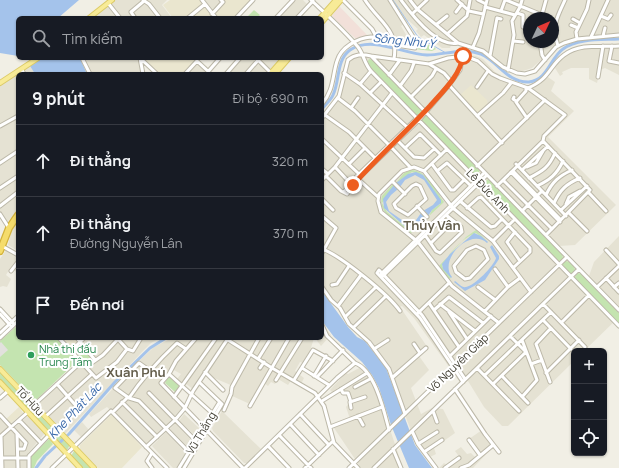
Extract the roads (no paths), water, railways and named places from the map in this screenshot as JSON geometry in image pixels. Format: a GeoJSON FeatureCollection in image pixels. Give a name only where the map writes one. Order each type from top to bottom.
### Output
{"type":"FeatureCollection","features":[{"type":"Feature","properties":{"kind":"highway"},"geometry":{"type":"LineString","coordinates":[[0,247],[9,228],[16,218]]}},
{"type":"Feature","properties":{"kind":"main road"},"geometry":{"type":"LineString","coordinates":[[324,18],[336,0]]}},
{"type":"Feature","properties":{"kind":"main road"},"geometry":{"type":"LineString","coordinates":[[323,16],[342,0]]}},
{"type":"Feature","properties":{"kind":"main road"},"geometry":{"type":"LineString","coordinates":[[91,16],[110,1]]}},
{"type":"Feature","properties":{"kind":"main road"},"geometry":{"type":"LineString","coordinates":[[23,72],[36,60]]}},
{"type":"Feature","properties":{"kind":"main road"},"geometry":{"type":"LineString","coordinates":[[274,72],[282,60]]}},
{"type":"Feature","properties":{"kind":"main road"},"geometry":{"type":"LineString","coordinates":[[274,72],[287,60]]}},
{"type":"Feature","properties":{"kind":"main road"},"geometry":{"type":"LineString","coordinates":[[0,83],[16,75]]}},
{"type":"Feature","properties":{"kind":"main road","name":"Tố Hữu"},"geometry":{"type":"LineString","coordinates":[[0,369],[94,468]]}},
{"type":"Feature","properties":{"kind":"main road","name":"Tố Hữu"},"geometry":{"type":"LineString","coordinates":[[0,382],[80,468]]}},
{"type":"Feature","properties":{"kind":"street"},"geometry":{"type":"LineString","coordinates":[[134,16],[131,12],[144,0],[158,16]]}},
{"type":"Feature","properties":{"kind":"street"},"geometry":{"type":"LineString","coordinates":[[202,0],[212,14],[223,2],[221,0]]}},
{"type":"Feature","properties":{"kind":"street"},"geometry":{"type":"LineString","coordinates":[[238,16],[253,0]]}},
{"type":"Feature","properties":{"kind":"street"},"geometry":{"type":"LineString","coordinates":[[278,16],[293,0]]}},
{"type":"Feature","properties":{"kind":"street"},"geometry":{"type":"LineString","coordinates":[[342,0],[372,28],[377,38]]}},
{"type":"Feature","properties":{"kind":"street"},"geometry":{"type":"LineString","coordinates":[[365,0],[373,12],[387,25],[396,44],[394,57]]}},
{"type":"Feature","properties":{"kind":"street"},"geometry":{"type":"LineString","coordinates":[[324,101],[332,87],[338,57],[345,48],[367,38],[377,38],[415,48],[417,41],[390,0]]}},
{"type":"Feature","properties":{"kind":"street"},"geometry":{"type":"LineString","coordinates":[[401,0],[437,40],[450,44],[458,43],[473,47],[490,56],[508,70],[517,73],[530,73],[556,48]]}},
{"type":"Feature","properties":{"kind":"street"},"geometry":{"type":"LineString","coordinates":[[410,0],[417,9],[437,24],[458,43]]}},
{"type":"Feature","properties":{"kind":"street"},"geometry":{"type":"LineString","coordinates":[[412,14],[427,0]]}},
{"type":"Feature","properties":{"kind":"street"},"geometry":{"type":"LineString","coordinates":[[457,0],[469,11],[483,14]]}},
{"type":"Feature","properties":{"kind":"street"},"geometry":{"type":"LineString","coordinates":[[447,34],[464,20],[469,11],[470,0]]}},
{"type":"Feature","properties":{"kind":"street"},"geometry":{"type":"LineString","coordinates":[[478,0],[485,6],[523,15]]}},
{"type":"Feature","properties":{"kind":"street"},"geometry":{"type":"LineString","coordinates":[[473,47],[479,32],[487,0]]}},
{"type":"Feature","properties":{"kind":"street"},"geometry":{"type":"LineString","coordinates":[[501,11],[506,0],[530,12]]}},
{"type":"Feature","properties":{"kind":"street"},"geometry":{"type":"LineString","coordinates":[[508,70],[513,41],[512,21],[520,7],[522,0]]}},
{"type":"Feature","properties":{"kind":"street"},"geometry":{"type":"LineString","coordinates":[[542,12],[546,0]]}},
{"type":"Feature","properties":{"kind":"street"},"geometry":{"type":"LineString","coordinates":[[559,14],[565,0]]}},
{"type":"Feature","properties":{"kind":"street"},"geometry":{"type":"LineString","coordinates":[[577,39],[578,28],[587,9],[589,0]]}},
{"type":"Feature","properties":{"kind":"street"},"geometry":{"type":"LineString","coordinates":[[591,37],[608,0]]}},
{"type":"Feature","properties":{"kind":"street"},"geometry":{"type":"LineString","coordinates":[[110,1],[119,16]]}},
{"type":"Feature","properties":{"kind":"street"},"geometry":{"type":"LineString","coordinates":[[299,16],[312,1]]}},
{"type":"Feature","properties":{"kind":"street","name":"Lê Đức Anh"},"geometry":{"type":"LineString","coordinates":[[312,1],[355,43],[362,53],[366,65],[381,82],[418,118],[619,326]]}},
{"type":"Feature","properties":{"kind":"street"},"geometry":{"type":"LineString","coordinates":[[190,16],[205,4]]}},
{"type":"Feature","properties":{"kind":"street"},"geometry":{"type":"LineString","coordinates":[[456,12],[462,4]]}},
{"type":"Feature","properties":{"kind":"street"},"geometry":{"type":"LineString","coordinates":[[600,16],[608,19],[611,15]]}},
{"type":"Feature","properties":{"kind":"street"},"geometry":{"type":"LineString","coordinates":[[437,24],[447,16]]}},
{"type":"Feature","properties":{"kind":"street"},"geometry":{"type":"LineString","coordinates":[[490,56],[497,18],[501,19]]}},
{"type":"Feature","properties":{"kind":"street"},"geometry":{"type":"LineString","coordinates":[[572,19],[580,23]]}},
{"type":"Feature","properties":{"kind":"street"},"geometry":{"type":"LineString","coordinates":[[572,25],[578,28]]}},
{"type":"Feature","properties":{"kind":"street"},"geometry":{"type":"LineString","coordinates":[[603,36],[605,28]]}},
{"type":"Feature","properties":{"kind":"street"},"geometry":{"type":"LineString","coordinates":[[559,46],[577,39],[619,35]]}},
{"type":"Feature","properties":{"kind":"street"},"geometry":{"type":"LineString","coordinates":[[513,41],[523,42]]}},
{"type":"Feature","properties":{"kind":"street"},"geometry":{"type":"LineString","coordinates":[[516,101],[527,88],[547,77],[565,54],[589,46],[619,46]]}},
{"type":"Feature","properties":{"kind":"street"},"geometry":{"type":"LineString","coordinates":[[598,77],[603,46]]}},
{"type":"Feature","properties":{"kind":"street"},"geometry":{"type":"LineString","coordinates":[[612,46],[609,61],[617,64]]}},
{"type":"Feature","properties":{"kind":"street"},"geometry":{"type":"LineString","coordinates":[[541,48],[542,55],[545,60]]}},
{"type":"Feature","properties":{"kind":"street"},"geometry":{"type":"LineString","coordinates":[[375,158],[356,138],[325,115],[338,98],[348,60],[362,53],[371,56],[394,57],[400,60],[429,64],[448,58],[463,56],[478,61],[488,70],[511,83],[527,88],[565,114],[544,136],[543,141],[497,186]]}},
{"type":"Feature","properties":{"kind":"street","name":"Lê Đức Anh"},"geometry":{"type":"LineString","coordinates":[[371,56],[619,310]]}},
{"type":"Feature","properties":{"kind":"street"},"geometry":{"type":"LineString","coordinates":[[346,193],[350,182],[357,178],[375,158],[398,141],[449,85],[450,81],[460,70],[463,56]]}},
{"type":"Feature","properties":{"kind":"street"},"geometry":{"type":"LineString","coordinates":[[83,60],[89,72]]}},
{"type":"Feature","properties":{"kind":"street"},"geometry":{"type":"LineString","coordinates":[[140,60],[143,72]]}},
{"type":"Feature","properties":{"kind":"street"},"geometry":{"type":"LineString","coordinates":[[142,60],[155,72]]}},
{"type":"Feature","properties":{"kind":"street"},"geometry":{"type":"LineString","coordinates":[[210,72],[219,60]]}},
{"type":"Feature","properties":{"kind":"street"},"geometry":{"type":"LineString","coordinates":[[228,72],[238,60]]}},
{"type":"Feature","properties":{"kind":"street"},"geometry":{"type":"LineString","coordinates":[[248,72],[257,60]]}},
{"type":"Feature","properties":{"kind":"street"},"geometry":{"type":"LineString","coordinates":[[259,60],[270,72]]}},
{"type":"Feature","properties":{"kind":"street"},"geometry":{"type":"LineString","coordinates":[[390,75],[400,60]]}},
{"type":"Feature","properties":{"kind":"street"},"geometry":{"type":"LineString","coordinates":[[187,72],[197,61],[208,72]]}},
{"type":"Feature","properties":{"kind":"street"},"geometry":{"type":"LineString","coordinates":[[400,86],[411,71],[414,62]]}},
{"type":"Feature","properties":{"kind":"street"},"geometry":{"type":"LineString","coordinates":[[429,64],[444,73],[450,81]]}},
{"type":"Feature","properties":{"kind":"street"},"geometry":{"type":"LineString","coordinates":[[411,97],[432,76],[436,69]]}},
{"type":"Feature","properties":{"kind":"street"},"geometry":{"type":"LineString","coordinates":[[477,87],[488,70]]}},
{"type":"Feature","properties":{"kind":"street"},"geometry":{"type":"LineString","coordinates":[[360,84],[371,71]]}},
{"type":"Feature","properties":{"kind":"street"},"geometry":{"type":"LineString","coordinates":[[344,73],[360,84],[407,127]]}},
{"type":"Feature","properties":{"kind":"street"},"geometry":{"type":"LineString","coordinates":[[427,81],[430,84]]}},
{"type":"Feature","properties":{"kind":"street"},"geometry":{"type":"LineString","coordinates":[[370,94],[381,82]]}},
{"type":"Feature","properties":{"kind":"street"},"geometry":{"type":"LineString","coordinates":[[477,116],[503,93],[511,83]]}},
{"type":"Feature","properties":{"kind":"street"},"geometry":{"type":"LineString","coordinates":[[449,85],[502,143]]}},
{"type":"Feature","properties":{"kind":"street"},"geometry":{"type":"LineString","coordinates":[[324,178],[335,167],[392,93]]}},
{"type":"Feature","properties":{"kind":"street"},"geometry":{"type":"LineString","coordinates":[[514,97],[513,98],[527,118]]}},
{"type":"Feature","properties":{"kind":"street"},"geometry":{"type":"LineString","coordinates":[[338,98],[368,124],[410,167]]}},
{"type":"Feature","properties":{"kind":"street"},"geometry":{"type":"LineString","coordinates":[[351,108],[358,98]]}},
{"type":"Feature","properties":{"kind":"street"},"geometry":{"type":"LineString","coordinates":[[477,166],[545,100]]}},
{"type":"Feature","properties":{"kind":"street"},"geometry":{"type":"LineString","coordinates":[[0,126],[16,117]]}},
{"type":"Feature","properties":{"kind":"street"},"geometry":{"type":"LineString","coordinates":[[346,193],[357,178],[407,127],[418,118]]}},
{"type":"Feature","properties":{"kind":"street"},"geometry":{"type":"LineString","coordinates":[[405,148],[420,134],[441,155]]}},
{"type":"Feature","properties":{"kind":"street"},"geometry":{"type":"LineString","coordinates":[[324,141],[359,174]]}},
{"type":"Feature","properties":{"kind":"street"},"geometry":{"type":"LineString","coordinates":[[398,141],[414,157],[423,158],[434,149]]}},
{"type":"Feature","properties":{"kind":"street"},"geometry":{"type":"LineString","coordinates":[[543,141],[580,178],[590,190],[589,193],[606,211]]}},
{"type":"Feature","properties":{"kind":"street"},"geometry":{"type":"LineString","coordinates":[[524,169],[548,146]]}},
{"type":"Feature","properties":{"kind":"street"},"geometry":{"type":"LineString","coordinates":[[349,164],[365,148]]}},
{"type":"Feature","properties":{"kind":"street"},"geometry":{"type":"LineString","coordinates":[[424,171],[447,149]]}},
{"type":"Feature","properties":{"kind":"street"},"geometry":{"type":"LineString","coordinates":[[0,163],[16,152]]}},
{"type":"Feature","properties":{"kind":"street"},"geometry":{"type":"LineString","coordinates":[[529,178],[543,172],[549,166],[555,152]]}},
{"type":"Feature","properties":{"kind":"street"},"geometry":{"type":"LineString","coordinates":[[537,186],[549,181],[558,172],[563,161]]}},
{"type":"Feature","properties":{"kind":"street"},"geometry":{"type":"LineString","coordinates":[[437,171],[447,163],[471,186]]}},
{"type":"Feature","properties":{"kind":"street"},"geometry":{"type":"LineString","coordinates":[[432,164],[451,190],[454,190],[464,180]]}},
{"type":"Feature","properties":{"kind":"street"},"geometry":{"type":"LineString","coordinates":[[517,165],[524,169],[529,178],[566,216]]}},
{"type":"Feature","properties":{"kind":"street"},"geometry":{"type":"LineString","coordinates":[[335,167],[350,182]]}},
{"type":"Feature","properties":{"kind":"street"},"geometry":{"type":"LineString","coordinates":[[378,197],[402,171],[410,167],[418,168],[424,171],[452,207],[493,241],[531,292]]}},
{"type":"Feature","properties":{"kind":"street"},"geometry":{"type":"LineString","coordinates":[[546,195],[551,184],[556,179],[572,170]]}},
{"type":"Feature","properties":{"kind":"street"},"geometry":{"type":"LineString","coordinates":[[324,171],[346,193]]}},
{"type":"Feature","properties":{"kind":"street"},"geometry":{"type":"LineString","coordinates":[[512,171],[560,221]]}},
{"type":"Feature","properties":{"kind":"street"},"geometry":{"type":"LineString","coordinates":[[454,366],[450,356],[418,313],[381,274],[452,207],[471,186],[486,174]]}},
{"type":"Feature","properties":{"kind":"street"},"geometry":{"type":"LineString","coordinates":[[0,188],[16,177]]}},
{"type":"Feature","properties":{"kind":"street"},"geometry":{"type":"LineString","coordinates":[[357,178],[378,197],[381,212],[417,241],[449,283],[499,323]]}},
{"type":"Feature","properties":{"kind":"street"},"geometry":{"type":"LineString","coordinates":[[554,203],[561,190],[567,184],[580,178]]}},
{"type":"Feature","properties":{"kind":"street"},"geometry":{"type":"LineString","coordinates":[[503,180],[552,230]]}},
{"type":"Feature","properties":{"kind":"street"},"geometry":{"type":"LineString","coordinates":[[417,241],[446,215],[478,181]]}},
{"type":"Feature","properties":{"kind":"street"},"geometry":{"type":"LineString","coordinates":[[393,182],[405,194]]}},
{"type":"Feature","properties":{"kind":"street"},"geometry":{"type":"LineString","coordinates":[[413,185],[419,185],[426,199],[409,215],[396,208],[395,203],[405,194],[413,185]]}},
{"type":"Feature","properties":{"kind":"street"},"geometry":{"type":"LineString","coordinates":[[561,210],[587,186]]}},
{"type":"Feature","properties":{"kind":"street"},"geometry":{"type":"LineString","coordinates":[[521,210],[542,191]]}},
{"type":"Feature","properties":{"kind":"street"},"geometry":{"type":"LineString","coordinates":[[546,235],[589,193]]}},
{"type":"Feature","properties":{"kind":"street"},"geometry":{"type":"LineString","coordinates":[[0,206],[16,194]]}},
{"type":"Feature","properties":{"kind":"street"},"geometry":{"type":"LineString","coordinates":[[467,208],[480,197],[531,250],[513,268]]}},
{"type":"Feature","properties":{"kind":"street"},"geometry":{"type":"LineString","coordinates":[[324,201],[333,210]]}},
{"type":"Feature","properties":{"kind":"street"},"geometry":{"type":"LineString","coordinates":[[460,201],[491,227],[495,226],[502,219]]}},
{"type":"Feature","properties":{"kind":"street"},"geometry":{"type":"LineString","coordinates":[[417,206],[427,217]]}},
{"type":"Feature","properties":{"kind":"street"},"geometry":{"type":"LineString","coordinates":[[569,213],[587,231]]}},
{"type":"Feature","properties":{"kind":"street"},"geometry":{"type":"LineString","coordinates":[[0,214],[9,228]]}},
{"type":"Feature","properties":{"kind":"street"},"geometry":{"type":"LineString","coordinates":[[425,235],[437,252],[440,253],[462,232],[461,227],[446,215]]}},
{"type":"Feature","properties":{"kind":"street"},"geometry":{"type":"LineString","coordinates":[[324,218],[336,228],[324,247]]}},
{"type":"Feature","properties":{"kind":"street"},"geometry":{"type":"LineString","coordinates":[[493,241],[515,219]]}},
{"type":"Feature","properties":{"kind":"street"},"geometry":{"type":"LineString","coordinates":[[431,243],[453,221]]}},
{"type":"Feature","properties":{"kind":"street"},"geometry":{"type":"LineString","coordinates":[[515,232],[507,242],[520,261]]}},
{"type":"Feature","properties":{"kind":"street"},"geometry":{"type":"LineString","coordinates":[[476,246],[484,250],[488,256],[488,260],[470,278],[465,279],[457,274],[454,270],[455,264],[467,250],[476,246]]}},
{"type":"Feature","properties":{"kind":"street"},"geometry":{"type":"LineString","coordinates":[[0,247],[16,254]]}},
{"type":"Feature","properties":{"kind":"street"},"geometry":{"type":"LineString","coordinates":[[324,249],[330,251],[376,287],[400,311]]}},
{"type":"Feature","properties":{"kind":"street"},"geometry":{"type":"LineString","coordinates":[[597,287],[619,265],[606,250]]}},
{"type":"Feature","properties":{"kind":"street","name":"Võ Nguyên Giáp"},"geometry":{"type":"LineString","coordinates":[[349,468],[567,257]]}},
{"type":"Feature","properties":{"kind":"street"},"geometry":{"type":"LineString","coordinates":[[11,271],[16,265]]}},
{"type":"Feature","properties":{"kind":"street"},"geometry":{"type":"LineString","coordinates":[[332,285],[338,284],[349,266]]}},
{"type":"Feature","properties":{"kind":"street","name":"Võ Nguyên Giáp"},"geometry":{"type":"LineString","coordinates":[[374,468],[579,269]]}},
{"type":"Feature","properties":{"kind":"street"},"geometry":{"type":"LineString","coordinates":[[495,270],[508,287]]}},
{"type":"Feature","properties":{"kind":"street"},"geometry":{"type":"LineString","coordinates":[[338,306],[361,275]]}},
{"type":"Feature","properties":{"kind":"street"},"geometry":{"type":"LineString","coordinates":[[485,311],[494,299],[520,278]]}},
{"type":"Feature","properties":{"kind":"street"},"geometry":{"type":"LineString","coordinates":[[606,278],[619,292]]}},
{"type":"Feature","properties":{"kind":"street"},"geometry":{"type":"LineString","coordinates":[[614,287],[619,282]]}},
{"type":"Feature","properties":{"kind":"street"},"geometry":{"type":"LineString","coordinates":[[418,313],[449,283]]}},
{"type":"Feature","properties":{"kind":"street"},"geometry":{"type":"LineString","coordinates":[[345,317],[376,287]]}},
{"type":"Feature","properties":{"kind":"street"},"geometry":{"type":"LineString","coordinates":[[478,287],[494,299]]}},
{"type":"Feature","properties":{"kind":"street"},"geometry":{"type":"LineString","coordinates":[[324,290],[331,300],[338,306],[345,317],[374,349],[394,376],[405,414]]}},
{"type":"Feature","properties":{"kind":"street"},"geometry":{"type":"LineString","coordinates":[[562,322],[589,295]]}},
{"type":"Feature","properties":{"kind":"street"},"geometry":{"type":"LineString","coordinates":[[354,327],[386,296]]}},
{"type":"Feature","properties":{"kind":"street"},"geometry":{"type":"LineString","coordinates":[[434,310],[449,297],[483,323]]}},
{"type":"Feature","properties":{"kind":"street"},"geometry":{"type":"LineString","coordinates":[[429,303],[459,347]]}},
{"type":"Feature","properties":{"kind":"street"},"geometry":{"type":"LineString","coordinates":[[440,304],[475,331]]}},
{"type":"Feature","properties":{"kind":"street"},"geometry":{"type":"LineString","coordinates":[[543,304],[585,347]]}},
{"type":"Feature","properties":{"kind":"street"},"geometry":{"type":"LineString","coordinates":[[0,309],[12,324]]}},
{"type":"Feature","properties":{"kind":"street"},"geometry":{"type":"LineString","coordinates":[[447,309],[467,339]]}},
{"type":"Feature","properties":{"kind":"street"},"geometry":{"type":"LineString","coordinates":[[485,375],[551,312]]}},
{"type":"Feature","properties":{"kind":"street"},"geometry":{"type":"LineString","coordinates":[[418,313],[464,380]]}},
{"type":"Feature","properties":{"kind":"street"},"geometry":{"type":"LineString","coordinates":[[1,316],[12,324]]}},
{"type":"Feature","properties":{"kind":"street"},"geometry":{"type":"LineString","coordinates":[[1,316],[5,328]]}},
{"type":"Feature","properties":{"kind":"street"},"geometry":{"type":"LineString","coordinates":[[8,318],[16,316]]}},
{"type":"Feature","properties":{"kind":"street"},"geometry":{"type":"LineString","coordinates":[[450,356],[491,316]]}},
{"type":"Feature","properties":{"kind":"street"},"geometry":{"type":"LineString","coordinates":[[0,338],[16,319]]}},
{"type":"Feature","properties":{"kind":"street"},"geometry":{"type":"LineString","coordinates":[[543,320],[571,348]]}},
{"type":"Feature","properties":{"kind":"street"},"geometry":{"type":"LineString","coordinates":[[0,333],[5,328],[16,322]]}},
{"type":"Feature","properties":{"kind":"street"},"geometry":{"type":"LineString","coordinates":[[550,382],[536,344],[551,328]]}},
{"type":"Feature","properties":{"kind":"street"},"geometry":{"type":"LineString","coordinates":[[324,329],[327,336],[355,363],[360,365],[373,382],[389,429]]}},
{"type":"Feature","properties":{"kind":"street"},"geometry":{"type":"LineString","coordinates":[[510,336],[526,352]]}},
{"type":"Feature","properties":{"kind":"street"},"geometry":{"type":"LineString","coordinates":[[61,340],[92,374],[97,377],[117,362],[127,349]]}},
{"type":"Feature","properties":{"kind":"street"},"geometry":{"type":"LineString","coordinates":[[86,367],[103,355],[116,340]]}},
{"type":"Feature","properties":{"kind":"street"},"geometry":{"type":"LineString","coordinates":[[120,340],[127,349],[133,351],[140,340]]}},
{"type":"Feature","properties":{"kind":"street"},"geometry":{"type":"LineString","coordinates":[[194,340],[176,361],[169,374],[161,383],[244,468],[329,385],[355,363]]}},
{"type":"Feature","properties":{"kind":"street"},"geometry":{"type":"LineString","coordinates":[[174,397],[215,340]]}},
{"type":"Feature","properties":{"kind":"street"},"geometry":{"type":"LineString","coordinates":[[146,447],[175,420],[185,408],[192,393],[227,340]]}},
{"type":"Feature","properties":{"kind":"street"},"geometry":{"type":"LineString","coordinates":[[230,340],[318,396],[322,401],[333,441],[358,468]]}},
{"type":"Feature","properties":{"kind":"street"},"geometry":{"type":"LineString","coordinates":[[224,410],[231,394],[232,386],[258,340]]}},
{"type":"Feature","properties":{"kind":"street"},"geometry":{"type":"LineString","coordinates":[[258,359],[270,340]]}},
{"type":"Feature","properties":{"kind":"street"},"geometry":{"type":"LineString","coordinates":[[250,406],[288,340]]}},
{"type":"Feature","properties":{"kind":"street"},"geometry":{"type":"LineString","coordinates":[[276,380],[301,340]]}},
{"type":"Feature","properties":{"kind":"street"},"geometry":{"type":"LineString","coordinates":[[374,349],[388,340]]}},
{"type":"Feature","properties":{"kind":"street"},"geometry":{"type":"LineString","coordinates":[[522,340],[536,380],[522,396]]}},
{"type":"Feature","properties":{"kind":"street"},"geometry":{"type":"LineString","coordinates":[[546,373],[579,340]]}},
{"type":"Feature","properties":{"kind":"street"},"geometry":{"type":"LineString","coordinates":[[71,351],[80,342],[95,360]]}},
{"type":"Feature","properties":{"kind":"street"},"geometry":{"type":"LineString","coordinates":[[54,467],[110,412],[113,412],[128,397],[149,370],[177,343],[186,349]]}},
{"type":"Feature","properties":{"kind":"street"},"geometry":{"type":"LineString","coordinates":[[414,344],[420,353]]}},
{"type":"Feature","properties":{"kind":"street"},"geometry":{"type":"LineString","coordinates":[[394,376],[426,348]]}},
{"type":"Feature","properties":{"kind":"street"},"geometry":{"type":"LineString","coordinates":[[294,380],[313,350],[333,361]]}},
{"type":"Feature","properties":{"kind":"street"},"geometry":{"type":"LineString","coordinates":[[315,376],[333,361],[343,350]]}},
{"type":"Feature","properties":{"kind":"street"},"geometry":{"type":"LineString","coordinates":[[493,384],[526,352]]}},
{"type":"Feature","properties":{"kind":"street"},"geometry":{"type":"LineString","coordinates":[[315,376],[326,356]]}},
{"type":"Feature","properties":{"kind":"street"},"geometry":{"type":"LineString","coordinates":[[531,364],[542,360]]}},
{"type":"Feature","properties":{"kind":"street"},"geometry":{"type":"LineString","coordinates":[[260,368],[264,362]]}},
{"type":"Feature","properties":{"kind":"street"},"geometry":{"type":"LineString","coordinates":[[34,405],[79,364],[82,363]]}},
{"type":"Feature","properties":{"kind":"street"},"geometry":{"type":"LineString","coordinates":[[149,370],[139,364],[115,388],[128,397],[139,401],[189,452]]}},
{"type":"Feature","properties":{"kind":"street"},"geometry":{"type":"LineString","coordinates":[[302,368],[329,385]]}},
{"type":"Feature","properties":{"kind":"street"},"geometry":{"type":"LineString","coordinates":[[477,368],[519,411]]}},
{"type":"Feature","properties":{"kind":"street"},"geometry":{"type":"LineString","coordinates":[[206,372],[223,390]]}},
{"type":"Feature","properties":{"kind":"street"},"geometry":{"type":"LineString","coordinates":[[322,401],[367,373]]}},
{"type":"Feature","properties":{"kind":"street"},"geometry":{"type":"LineString","coordinates":[[45,417],[92,374]]}},
{"type":"Feature","properties":{"kind":"street"},"geometry":{"type":"LineString","coordinates":[[169,374],[192,393],[212,414]]}},
{"type":"Feature","properties":{"kind":"street"},"geometry":{"type":"LineString","coordinates":[[502,376],[528,403]]}},
{"type":"Feature","properties":{"kind":"street"},"geometry":{"type":"LineString","coordinates":[[355,387],[370,379]]}},
{"type":"Feature","properties":{"kind":"street"},"geometry":{"type":"LineString","coordinates":[[199,382],[219,403]]}},
{"type":"Feature","properties":{"kind":"street"},"geometry":{"type":"LineString","coordinates":[[56,429],[78,408],[57,384]]}},
{"type":"Feature","properties":{"kind":"street"},"geometry":{"type":"LineString","coordinates":[[341,389],[343,393],[348,393],[351,402],[349,403],[352,408]]}},
{"type":"Feature","properties":{"kind":"street"},"geometry":{"type":"LineString","coordinates":[[455,389],[499,452]]}},
{"type":"Feature","properties":{"kind":"street"},"geometry":{"type":"LineString","coordinates":[[0,398],[8,391]]}},
{"type":"Feature","properties":{"kind":"street"},"geometry":{"type":"LineString","coordinates":[[149,393],[196,441]]}},
{"type":"Feature","properties":{"kind":"street"},"geometry":{"type":"LineString","coordinates":[[351,402],[365,397]]}},
{"type":"Feature","properties":{"kind":"street"},"geometry":{"type":"LineString","coordinates":[[122,402],[157,437]]}},
{"type":"Feature","properties":{"kind":"street","name":"Vũ Thắng"},"geometry":{"type":"LineString","coordinates":[[179,468],[196,441],[205,429],[220,409],[222,404],[219,403],[212,414],[205,429],[184,468]]}},
{"type":"Feature","properties":{"kind":"street"},"geometry":{"type":"LineString","coordinates":[[330,427],[382,407]]}},
{"type":"Feature","properties":{"kind":"street"},"geometry":{"type":"LineString","coordinates":[[432,411],[437,422]]}},
{"type":"Feature","properties":{"kind":"street"},"geometry":{"type":"LineString","coordinates":[[1,468],[0,437],[28,412]]}},
{"type":"Feature","properties":{"kind":"street"},"geometry":{"type":"LineString","coordinates":[[113,412],[167,468]]}},
{"type":"Feature","properties":{"kind":"street"},"geometry":{"type":"LineString","coordinates":[[300,414],[329,445]]}},
{"type":"Feature","properties":{"kind":"street"},"geometry":{"type":"LineString","coordinates":[[0,415],[27,445],[24,449],[18,449]]}},
{"type":"Feature","properties":{"kind":"street"},"geometry":{"type":"LineString","coordinates":[[358,416],[363,425]]}},
{"type":"Feature","properties":{"kind":"street"},"geometry":{"type":"LineString","coordinates":[[19,420],[41,443]]}},
{"type":"Feature","properties":{"kind":"street"},"geometry":{"type":"LineString","coordinates":[[290,424],[319,455]]}},
{"type":"Feature","properties":{"kind":"street"},"geometry":{"type":"LineString","coordinates":[[411,432],[436,468]]}},
{"type":"Feature","properties":{"kind":"street"},"geometry":{"type":"LineString","coordinates":[[418,444],[437,432]]}},
{"type":"Feature","properties":{"kind":"street"},"geometry":{"type":"LineString","coordinates":[[18,434],[18,468]]}},
{"type":"Feature","properties":{"kind":"street"},"geometry":{"type":"LineString","coordinates":[[29,468],[29,458],[49,435]]}},
{"type":"Feature","properties":{"kind":"street"},"geometry":{"type":"LineString","coordinates":[[279,435],[311,468]]}},
{"type":"Feature","properties":{"kind":"street"},"geometry":{"type":"LineString","coordinates":[[424,452],[442,440]]}},
{"type":"Feature","properties":{"kind":"street"},"geometry":{"type":"LineString","coordinates":[[470,440],[480,455]]}},
{"type":"Feature","properties":{"kind":"street"},"geometry":{"type":"LineString","coordinates":[[305,468],[333,441]]}},
{"type":"Feature","properties":{"kind":"street"},"geometry":{"type":"LineString","coordinates":[[461,468],[468,465],[493,445]]}},
{"type":"Feature","properties":{"kind":"street"},"geometry":{"type":"LineString","coordinates":[[268,446],[289,468]]}},
{"type":"Feature","properties":{"kind":"street"},"geometry":{"type":"LineString","coordinates":[[394,448],[401,468]]}},
{"type":"Feature","properties":{"kind":"street"},"geometry":{"type":"LineString","coordinates":[[0,453],[1,458]]}},
{"type":"Feature","properties":{"kind":"street"},"geometry":{"type":"LineString","coordinates":[[152,453],[147,460],[152,468]]}},
{"type":"Feature","properties":{"kind":"street"},"geometry":{"type":"LineString","coordinates":[[1,458],[29,458]]}},
{"type":"Feature","properties":{"kind":"street"},"geometry":{"type":"LineString","coordinates":[[445,468],[459,458]]}},
{"type":"Feature","properties":{"kind":"water"},"geometry":{"type":"Polygon","coordinates":[[[0,0],[79,0],[60,16],[16,16],[16,56],[0,53],[0,0]]]}},
{"type":"Feature","properties":{"kind":"water"},"geometry":{"type":"Polygon","coordinates":[[[38,60],[81,60],[86,72],[34,72],[30,66],[38,60]]]}},
{"type":"Feature","properties":{"kind":"water"},"geometry":{"type":"Polygon","coordinates":[[[416,172],[423,175],[441,200],[441,203],[432,210],[428,216],[423,211],[433,205],[437,200],[424,180],[415,175],[405,180],[400,187],[396,183],[408,174],[416,172]]]}},
{"type":"Feature","properties":{"kind":"water"},"geometry":{"type":"Polygon","coordinates":[[[394,185],[398,189],[386,202],[389,211],[409,225],[414,223],[421,213],[426,218],[413,230],[409,230],[384,208],[383,199],[394,185]]]}},
{"type":"Feature","properties":{"kind":"water"},"geometry":{"type":"Polygon","coordinates":[[[474,233],[481,236],[488,242],[487,243],[480,239],[472,239],[465,242],[458,248],[452,255],[449,262],[451,278],[443,269],[442,264],[450,254],[474,233]]]}},
{"type":"Feature","properties":{"kind":"water"},"geometry":{"type":"Polygon","coordinates":[[[492,245],[499,256],[499,259],[485,280],[465,291],[454,282],[455,281],[466,287],[470,286],[483,275],[492,266],[496,258],[490,247],[492,245]]]}},
{"type":"Feature","properties":{"kind":"water"},"geometry":{"type":"Polygon","coordinates":[[[324,294],[348,327],[357,337],[365,341],[386,368],[415,445],[432,468],[409,468],[391,425],[379,388],[372,375],[362,362],[334,337],[324,324],[324,294]]]}},
{"type":"Feature","properties":{"kind":"waterway"},"geometry":{"type":"LineString","coordinates":[[393,0],[418,37],[446,53]]}},
{"type":"Feature","properties":{"kind":"waterway","name":"Sông Như Ý"},"geometry":{"type":"LineString","coordinates":[[324,107],[333,95],[342,59],[350,50],[359,46],[368,44],[388,46],[427,55],[460,51],[474,52],[487,57],[515,79],[529,82],[545,73],[559,53],[569,45],[590,40],[619,39]]}},
{"type":"Feature","properties":{"kind":"waterway","name":"Khe Phát Lác"},"geometry":{"type":"LineString","coordinates":[[36,468],[45,456],[69,434],[115,382],[150,348],[163,340]]}},
{"type":"Feature","properties":{"kind":"place","name":"Nhà thi đấu Trung Tâm"},"geometry":{"type":"Point","coordinates":[31,355]}},
{"type":"Feature","properties":{"kind":"district","name":"Thủy Vân"},"geometry":{"type":"Point","coordinates":[432,225]}},
{"type":"Feature","properties":{"kind":"district","name":"Xuân Phú"},"geometry":{"type":"Point","coordinates":[136,372]}}]}
